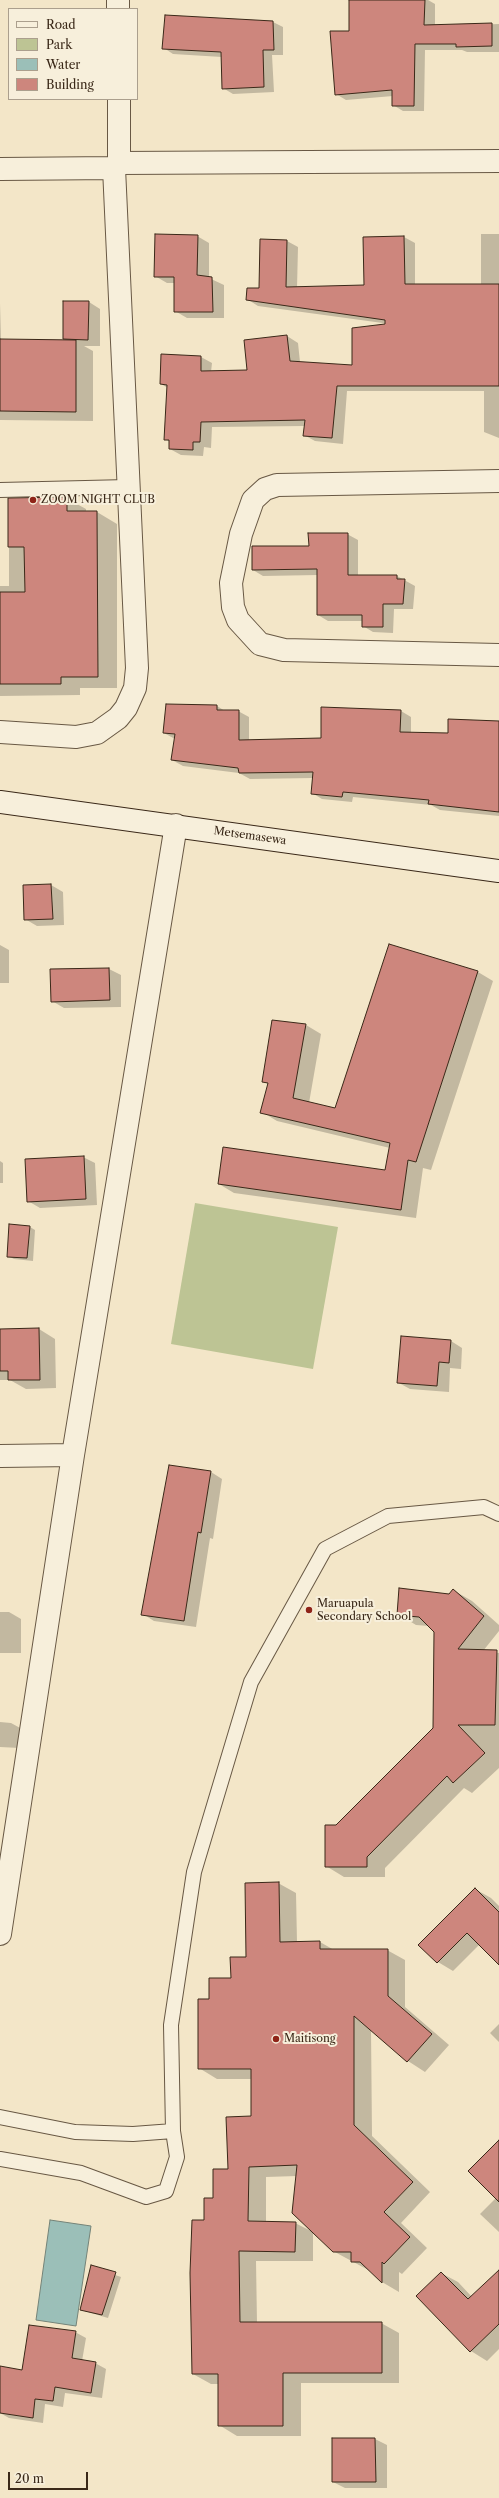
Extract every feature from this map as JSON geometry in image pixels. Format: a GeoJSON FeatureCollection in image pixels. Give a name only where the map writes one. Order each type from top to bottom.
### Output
{"type":"FeatureCollection","features":[{"type":"Feature","properties":{"kind":"street"},"geometry":{"type":"LineString","coordinates":[[0,732],[76,737],[97,733],[118,718],[131,699],[137,668],[128,487],[116,165],[118,100]]}},
{"type":"Feature","properties":{"kind":"street"},"geometry":{"type":"LineString","coordinates":[[0,169],[116,165],[499,161]]}},
{"type":"Feature","properties":{"kind":"street"},"geometry":{"type":"LineString","coordinates":[[499,481],[277,485],[265,489],[253,500],[241,534],[231,583],[233,608],[238,620],[260,644],[284,650],[499,655]]}},
{"type":"Feature","properties":{"kind":"street","name":"Metsemasewa"},"geometry":{"type":"LineString","coordinates":[[0,802],[176,825],[499,871]]}},
{"type":"Feature","properties":{"kind":"street"},"geometry":{"type":"LineString","coordinates":[[0,1934],[73,1455],[176,825]]}},
{"type":"Feature","properties":{"kind":"street"},"geometry":{"type":"LineString","coordinates":[[0,1456],[73,1455]]}},
{"type":"Feature","properties":{"kind":"lane"},"geometry":{"type":"LineString","coordinates":[[0,490],[128,487]]}},
{"type":"Feature","properties":{"kind":"lane"},"geometry":{"type":"LineString","coordinates":[[0,2159],[81,2173],[146,2197],[166,2191],[177,2157],[173,2131],[171,2025],[194,1872],[252,1682],[325,1549],[388,1516],[484,1508],[499,1514]]}},
{"type":"Feature","properties":{"kind":"lane"},"geometry":{"type":"LineString","coordinates":[[0,2117],[75,2132],[133,2134],[173,2131]]}},
{"type":"Feature","properties":{"kind":"green space"},"geometry":{"type":"Polygon","coordinates":[[[195,1203],[338,1227],[313,1369],[171,1344],[195,1203]]]}},
{"type":"Feature","properties":{"kind":"water"},"geometry":{"type":"Polygon","coordinates":[[[50,2220],[91,2226],[76,2326],[36,2320],[50,2220]]]}},
{"type":"Feature","properties":{"kind":"building"},"geometry":{"type":"Polygon","coordinates":[[[349,0],[425,0],[424,25],[492,23],[492,46],[456,47],[456,44],[415,44],[414,106],[392,106],[392,90],[335,95],[330,31],[349,31],[349,0]]]}},
{"type":"Feature","properties":{"kind":"building"},"geometry":{"type":"Polygon","coordinates":[[[165,15],[273,21],[274,50],[263,50],[264,87],[222,89],[221,52],[162,49],[165,15]]]}},
{"type":"Feature","properties":{"kind":"building"},"geometry":{"type":"Polygon","coordinates":[[[155,234],[198,235],[197,275],[212,277],[213,312],[174,312],[174,277],[154,277],[155,234]]]}},
{"type":"Feature","properties":{"kind":"building"},"geometry":{"type":"Polygon","coordinates":[[[404,236],[405,284],[499,284],[499,386],[337,386],[332,438],[303,436],[305,420],[201,422],[200,442],[193,442],[193,450],[169,449],[169,440],[164,440],[167,385],[160,384],[161,354],[201,356],[201,371],[247,370],[244,340],[287,335],[290,361],[352,365],[352,328],[385,324],[385,320],[246,300],[247,288],[259,288],[260,239],[287,240],[286,287],[364,285],[363,237],[404,236]]]}},
{"type":"Feature","properties":{"kind":"building"},"geometry":{"type":"Polygon","coordinates":[[[63,301],[89,301],[88,340],[63,339],[63,301]]]}},
{"type":"Feature","properties":{"kind":"building"},"geometry":{"type":"Polygon","coordinates":[[[0,339],[76,340],[76,412],[0,411],[0,339]]]}},
{"type":"Feature","properties":{"kind":"building"},"geometry":{"type":"Polygon","coordinates":[[[67,497],[67,511],[97,511],[98,677],[61,677],[61,684],[0,684],[0,592],[25,592],[24,547],[8,547],[8,498],[67,497]]]}},
{"type":"Feature","properties":{"kind":"building"},"geometry":{"type":"Polygon","coordinates":[[[308,533],[348,533],[348,575],[397,575],[397,579],[405,579],[403,604],[383,604],[383,627],[362,627],[362,615],[317,615],[317,569],[252,570],[252,546],[309,546],[308,533]]]}},
{"type":"Feature","properties":{"kind":"building"},"geometry":{"type":"Polygon","coordinates":[[[166,704],[217,705],[217,710],[239,710],[239,740],[321,738],[321,707],[401,710],[400,732],[448,733],[448,719],[499,721],[499,812],[428,804],[429,800],[343,792],[342,797],[311,794],[313,772],[239,773],[238,768],[171,760],[175,734],[163,733],[166,704]]]}},
{"type":"Feature","properties":{"kind":"building"},"geometry":{"type":"Polygon","coordinates":[[[51,884],[53,919],[24,920],[23,885],[51,884]]]}},
{"type":"Feature","properties":{"kind":"building"},"geometry":{"type":"Polygon","coordinates":[[[389,944],[478,971],[416,1162],[408,1160],[401,1210],[218,1184],[223,1147],[385,1170],[390,1143],[260,1113],[268,1083],[262,1082],[272,1020],[306,1024],[293,1098],[335,1108],[389,944]]]}},
{"type":"Feature","properties":{"kind":"building"},"geometry":{"type":"Polygon","coordinates":[[[109,968],[110,1000],[51,1002],[50,969],[109,968]]]}},
{"type":"Feature","properties":{"kind":"building"},"geometry":{"type":"Polygon","coordinates":[[[84,1156],[86,1199],[27,1202],[25,1159],[84,1156]]]}},
{"type":"Feature","properties":{"kind":"building"},"geometry":{"type":"Polygon","coordinates":[[[9,1224],[30,1226],[27,1258],[7,1257],[9,1224]]]}},
{"type":"Feature","properties":{"kind":"building"},"geometry":{"type":"Polygon","coordinates":[[[39,1328],[40,1380],[8,1380],[8,1371],[0,1371],[0,1329],[39,1328]]]}},
{"type":"Feature","properties":{"kind":"building"},"geometry":{"type":"Polygon","coordinates":[[[401,1336],[451,1340],[449,1363],[439,1362],[437,1386],[397,1383],[401,1336]]]}},
{"type":"Feature","properties":{"kind":"building"},"geometry":{"type":"Polygon","coordinates":[[[169,1465],[211,1471],[201,1533],[198,1532],[184,1621],[141,1615],[169,1465]]]}},
{"type":"Feature","properties":{"kind":"building"},"geometry":{"type":"Polygon","coordinates":[[[399,1588],[449,1594],[453,1589],[484,1616],[458,1649],[497,1650],[495,1725],[458,1725],[485,1753],[453,1783],[447,1776],[367,1857],[367,1867],[325,1867],[325,1825],[336,1825],[433,1728],[434,1632],[419,1617],[397,1615],[399,1588]]]}},
{"type":"Feature","properties":{"kind":"building"},"geometry":{"type":"Polygon","coordinates":[[[279,1882],[280,1942],[320,1941],[320,1949],[388,1949],[388,1996],[432,2034],[407,2062],[354,2016],[354,2125],[413,2182],[384,2212],[410,2237],[384,2264],[382,2262],[382,2283],[360,2262],[351,2262],[351,2252],[333,2252],[292,2213],[297,2165],[249,2167],[248,2221],[296,2222],[295,2252],[239,2251],[240,2322],[382,2322],[382,2373],[283,2373],[283,2426],[218,2426],[218,2374],[192,2374],[190,2273],[192,2220],[204,2220],[204,2198],[213,2198],[213,2169],[228,2169],[226,2117],[251,2116],[251,2069],[198,2069],[198,1999],[209,1999],[209,1978],[231,1978],[230,1957],[246,1957],[245,1883],[279,1882]]]}},
{"type":"Feature","properties":{"kind":"building"},"geometry":{"type":"Polygon","coordinates":[[[475,1888],[499,1912],[499,1965],[467,1933],[437,1963],[418,1945],[475,1888]]]}},
{"type":"Feature","properties":{"kind":"building"},"geometry":{"type":"Polygon","coordinates":[[[499,2140],[499,2202],[468,2171],[499,2140]]]}},
{"type":"Feature","properties":{"kind":"building"},"geometry":{"type":"Polygon","coordinates":[[[91,2265],[116,2272],[102,2315],[80,2310],[91,2265]]]}},
{"type":"Feature","properties":{"kind":"building"},"geometry":{"type":"Polygon","coordinates":[[[499,2270],[499,2324],[470,2352],[416,2296],[441,2272],[468,2299],[499,2270]]]}},
{"type":"Feature","properties":{"kind":"building"},"geometry":{"type":"Polygon","coordinates":[[[29,2325],[76,2331],[72,2358],[96,2362],[91,2393],[55,2387],[53,2401],[35,2399],[33,2418],[0,2413],[0,2366],[22,2370],[29,2325]]]}},
{"type":"Feature","properties":{"kind":"building"},"geometry":{"type":"Polygon","coordinates":[[[332,2438],[375,2438],[376,2482],[332,2482],[332,2438]]]}},
{"type":"Feature","properties":{"kind":"place","name":"ZOOM NIGHT CLUB"},"geometry":{"type":"Point","coordinates":[33,500]}},
{"type":"Feature","properties":{"kind":"place","name":"Maruapula Secondary School"},"geometry":{"type":"Point","coordinates":[309,1610]}},
{"type":"Feature","properties":{"kind":"place","name":"Maitisong"},"geometry":{"type":"Point","coordinates":[276,2039]}}]}
